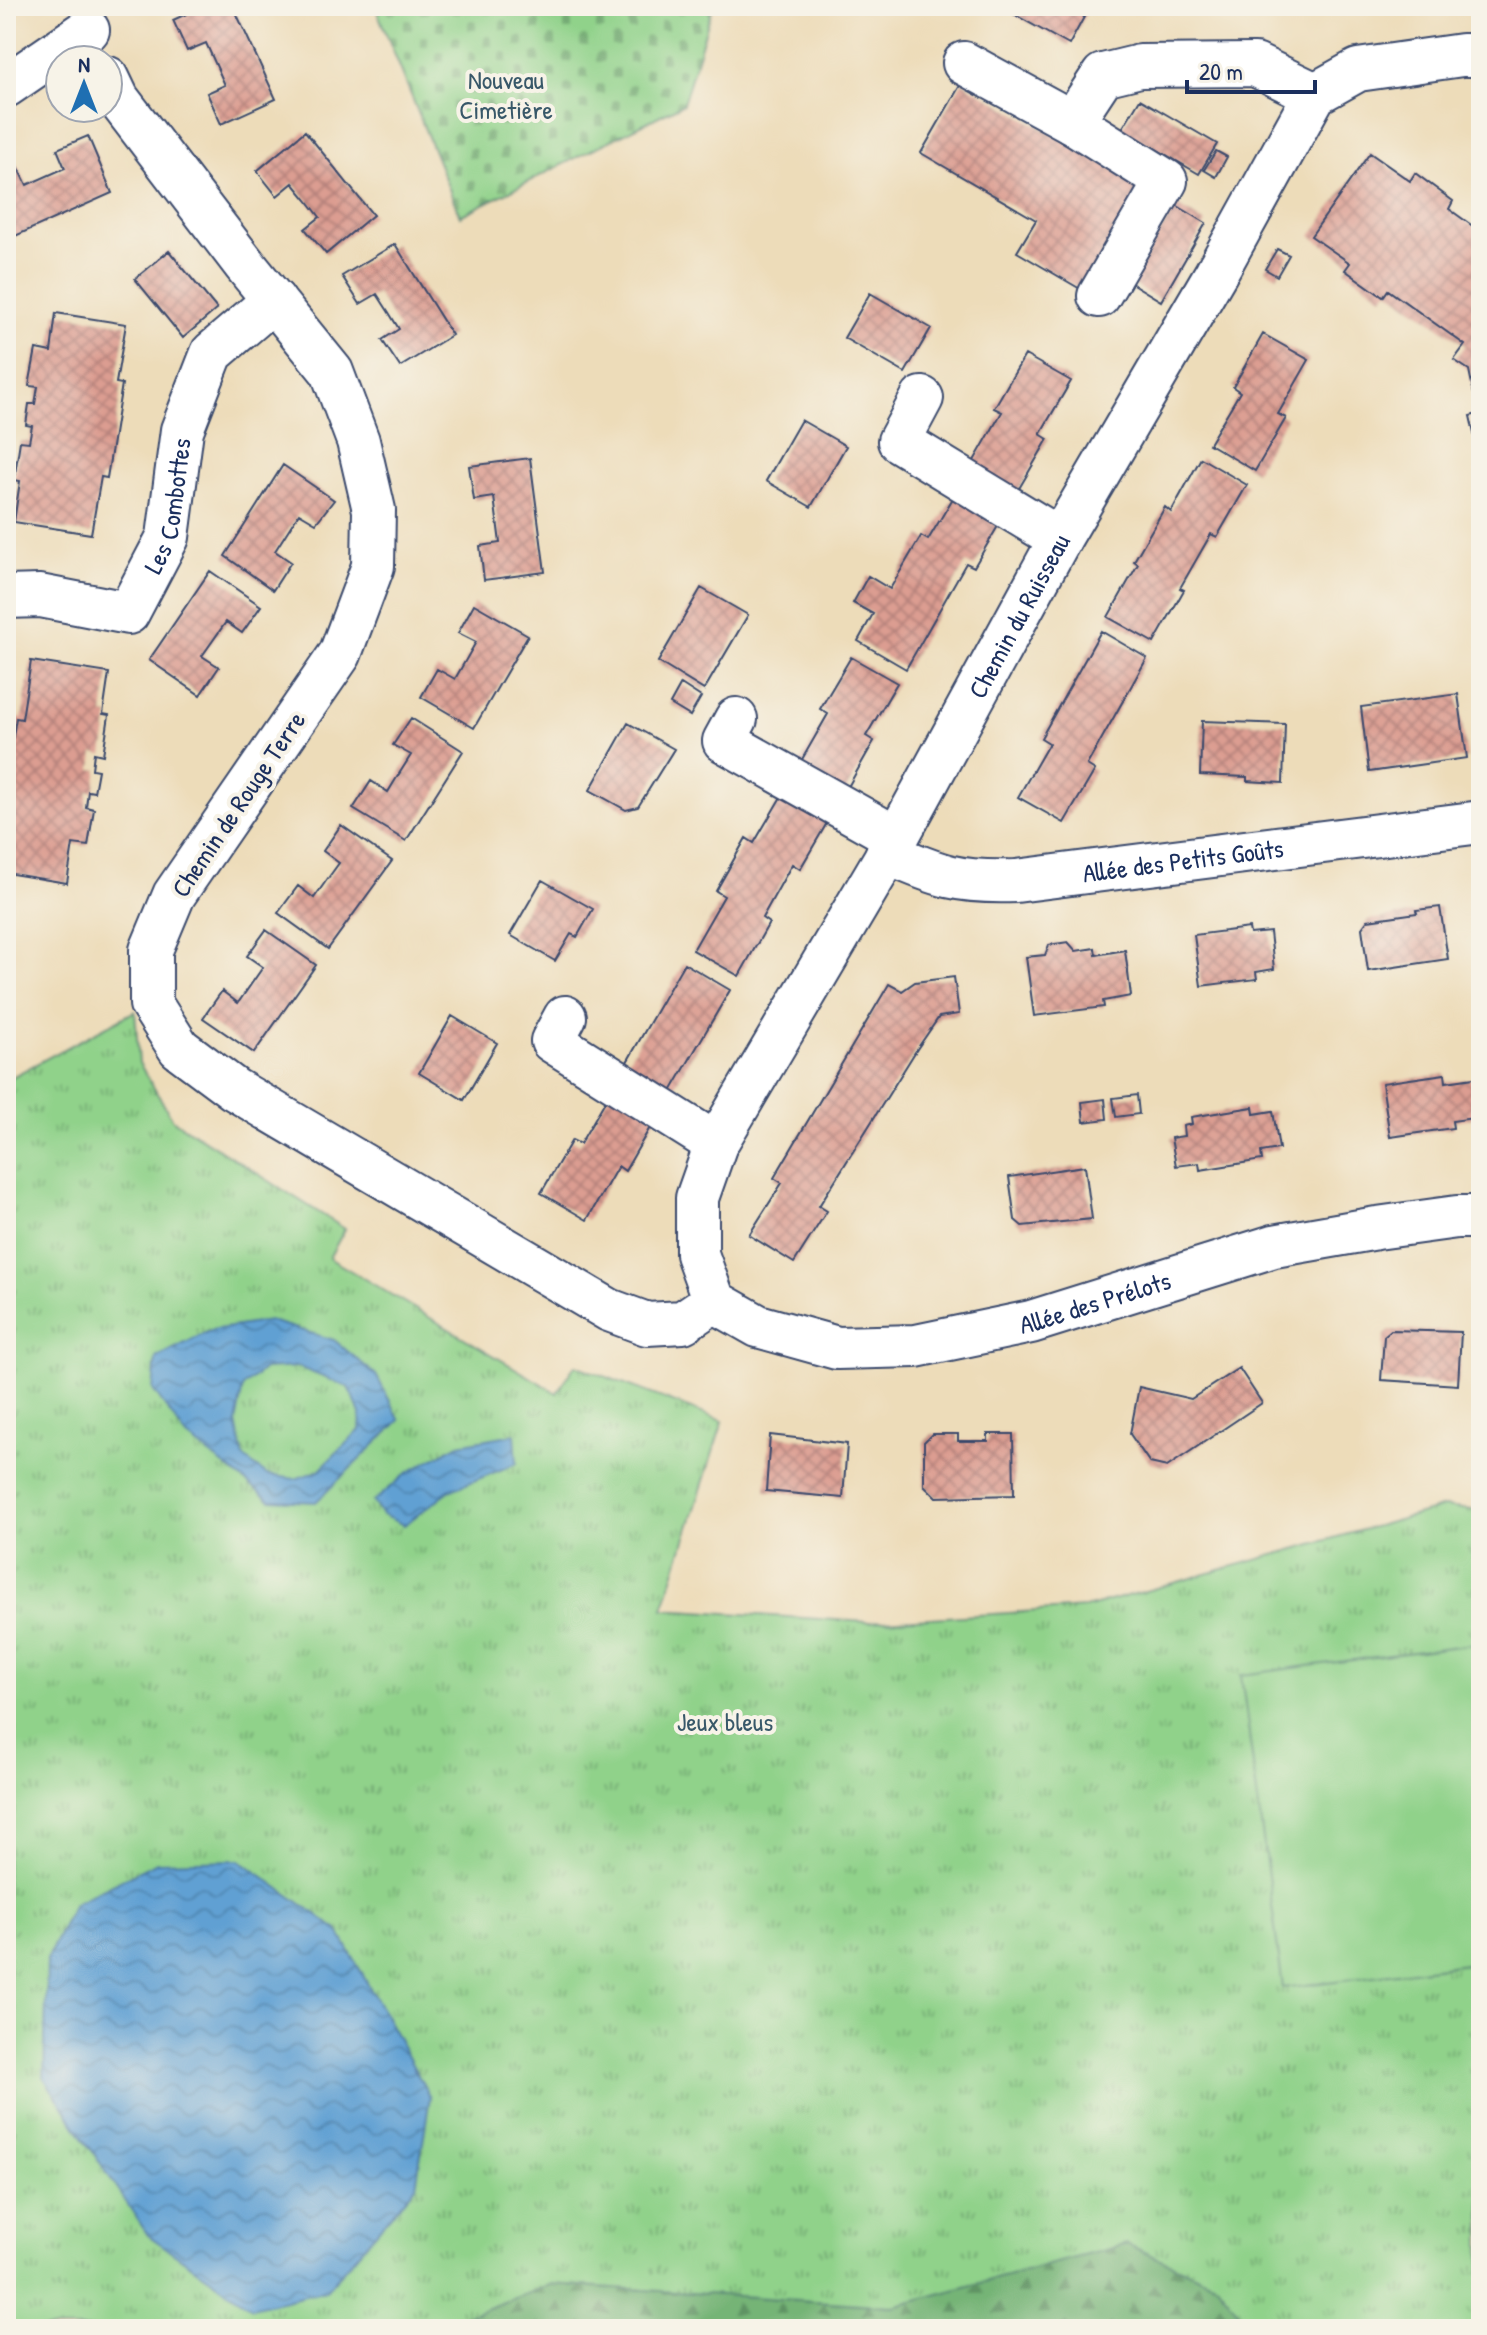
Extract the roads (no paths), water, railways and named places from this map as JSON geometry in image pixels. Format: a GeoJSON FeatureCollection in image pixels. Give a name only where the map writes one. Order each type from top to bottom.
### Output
{"type":"FeatureCollection","features":[{"type":"Feature","properties":{"kind":"street"},"geometry":{"type":"LineString","coordinates":[[6,86],[90,32]]}},
{"type":"Feature","properties":{"kind":"street"},"geometry":{"type":"LineString","coordinates":[[1072,122],[1103,75],[1140,66],[1255,65],[1315,94],[1358,70],[1481,55]]}},
{"type":"Feature","properties":{"kind":"street"},"geometry":{"type":"LineString","coordinates":[[964,63],[1072,122],[1166,181],[1099,296]]}},
{"type":"Feature","properties":{"kind":"street","name":"Chemin du Ruisseau"},"geometry":{"type":"LineString","coordinates":[[714,1301],[697,1254],[697,1198],[716,1144],[892,845],[1060,539],[1223,260],[1315,94]]}},
{"type":"Feature","properties":{"kind":"street","name":"Chemin de Rouge Terre"},"geometry":{"type":"LineString","coordinates":[[124,107],[332,372],[358,441],[374,510],[373,566],[340,654],[174,895],[151,950],[151,1004],[179,1048],[234,1089],[609,1310],[647,1324],[683,1322],[714,1301]]}},
{"type":"Feature","properties":{"kind":"street","name":"Les Combottes"},"geometry":{"type":"LineString","coordinates":[[6,597],[40,596],[128,613],[168,537],[182,430],[212,353],[274,300]]}},
{"type":"Feature","properties":{"kind":"street"},"geometry":{"type":"LineString","coordinates":[[922,398],[889,455],[1060,539]]}},
{"type":"Feature","properties":{"kind":"street","name":"Allée des Petits Goûts"},"geometry":{"type":"LineString","coordinates":[[725,740],[933,873],[972,882],[1016,881],[1481,822]]}},
{"type":"Feature","properties":{"kind":"street"},"geometry":{"type":"LineString","coordinates":[[552,1040],[716,1144]]}},
{"type":"Feature","properties":{"kind":"street","name":"Allée des Prélots"},"geometry":{"type":"LineString","coordinates":[[714,1301],[758,1326],[837,1348],[916,1346],[1031,1322],[1274,1246],[1377,1228],[1457,1217],[1481,1217]]}},
{"type":"Feature","properties":{"kind":"water"},"geometry":{"type":"Polygon","coordinates":[[[270,1321],[334,1340],[376,1375],[400,1420],[316,1502],[270,1500],[187,1437],[153,1390],[156,1358],[211,1330],[270,1321]],[[298,1367],[264,1369],[243,1387],[236,1423],[244,1458],[267,1475],[295,1479],[318,1471],[360,1430],[361,1414],[348,1387],[298,1367]]]}},
{"type":"Feature","properties":{"kind":"water"},"geometry":{"type":"Polygon","coordinates":[[[515,1434],[517,1463],[449,1491],[404,1525],[382,1515],[373,1502],[407,1473],[459,1444],[515,1434]]]}},
{"type":"Feature","properties":{"kind":"water"},"geometry":{"type":"Polygon","coordinates":[[[240,1860],[338,1930],[430,2097],[416,2186],[326,2290],[252,2308],[148,2235],[44,2078],[47,1959],[74,1903],[157,1862],[240,1860]]]}},
{"type":"Feature","properties":{"kind":"park label","name":"Nouveau Cimetière"},"geometry":{"type":"Point","coordinates":[506,94]}},
{"type":"Feature","properties":{"kind":"park label","name":"Jeux bleus"},"geometry":{"type":"Point","coordinates":[725,1721]}}]}
